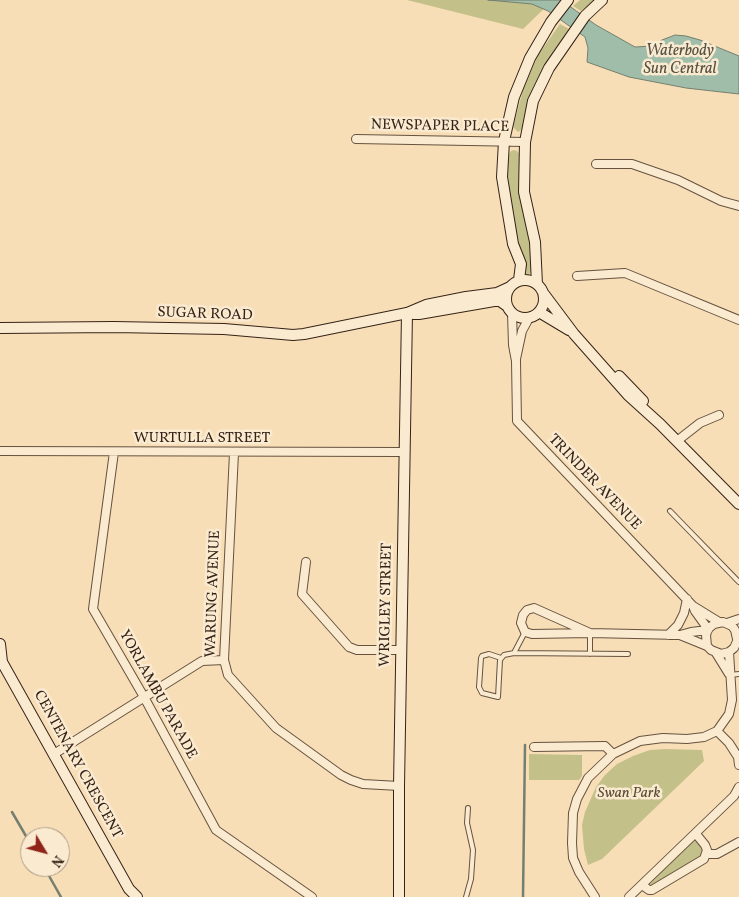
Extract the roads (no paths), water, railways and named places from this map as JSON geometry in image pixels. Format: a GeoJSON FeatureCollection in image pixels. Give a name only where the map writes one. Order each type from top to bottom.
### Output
{"type":"FeatureCollection","features":[{"type":"Feature","properties":{"kind":"main road"},"geometry":{"type":"LineString","coordinates":[[537,284],[534,242],[524,192],[525,142],[534,101],[549,68],[585,16],[602,0]]}},
{"type":"Feature","properties":{"kind":"main road"},"geometry":{"type":"LineString","coordinates":[[519,280],[520,264],[513,244],[502,177],[504,141],[514,97],[530,58],[551,22],[567,1]]}},
{"type":"Feature","properties":{"kind":"main road"},"geometry":{"type":"LineString","coordinates":[[407,313],[426,305],[481,294],[496,293],[510,287],[519,280],[531,280],[537,284],[574,334],[597,358],[632,388],[660,424],[739,504]]}},
{"type":"Feature","properties":{"kind":"main road"},"geometry":{"type":"LineString","coordinates":[[510,287],[506,298],[510,310]]}},
{"type":"Feature","properties":{"kind":"main road"},"geometry":{"type":"LineString","coordinates":[[407,313],[419,314],[500,301],[517,316],[529,318],[539,312],[542,307],[544,294]]}},
{"type":"Feature","properties":{"kind":"main road"},"geometry":{"type":"LineString","coordinates":[[539,312],[574,334]]}},
{"type":"Feature","properties":{"kind":"main road","name":"SUGAR ROAD"},"geometry":{"type":"LineString","coordinates":[[0,328],[114,327],[224,329],[293,335],[313,333],[407,313]]}},
{"type":"Feature","properties":{"kind":"main road","name":"WRIGLEY STREET"},"geometry":{"type":"LineString","coordinates":[[399,897],[399,786],[407,313]]}},
{"type":"Feature","properties":{"kind":"main road","name":"CENTENARY CRESCENT"},"geometry":{"type":"LineString","coordinates":[[0,644],[2,662],[129,889],[137,897]]}},
{"type":"Feature","properties":{"kind":"street","name":"NEWSPAPER PLACE"},"geometry":{"type":"LineString","coordinates":[[356,139],[525,142]]}},
{"type":"Feature","properties":{"kind":"street"},"geometry":{"type":"LineString","coordinates":[[596,164],[632,164],[678,180],[721,201],[739,206]]}},
{"type":"Feature","properties":{"kind":"street"},"geometry":{"type":"LineString","coordinates":[[577,276],[625,273],[739,320]]}},
{"type":"Feature","properties":{"kind":"street","name":"TRINDER AVENUE"},"geometry":{"type":"LineString","coordinates":[[510,310],[516,361],[516,415],[520,426],[693,606],[723,623]]}},
{"type":"Feature","properties":{"kind":"street","name":"TRINDER AVENUE"},"geometry":{"type":"LineString","coordinates":[[516,361],[522,331],[529,318]]}},
{"type":"Feature","properties":{"kind":"street"},"geometry":{"type":"LineString","coordinates":[[677,441],[700,423],[719,415]]}},
{"type":"Feature","properties":{"kind":"street","name":"WURTULLA STREET"},"geometry":{"type":"LineString","coordinates":[[0,451],[404,452]]}},
{"type":"Feature","properties":{"kind":"street","name":"YORLAMBU PARADE"},"geometry":{"type":"LineString","coordinates":[[114,452],[93,609],[144,697],[216,830],[312,897]]}},
{"type":"Feature","properties":{"kind":"street","name":"WARUNG AVENUE"},"geometry":{"type":"LineString","coordinates":[[234,453],[225,668],[233,682],[267,719],[289,738],[351,780],[363,784],[399,786]]}},
{"type":"Feature","properties":{"kind":"street"},"geometry":{"type":"LineString","coordinates":[[306,562],[302,594],[349,647],[357,650],[402,650]]}},
{"type":"Feature","properties":{"kind":"street"},"geometry":{"type":"LineString","coordinates":[[668,635],[678,625],[684,613],[687,599]]}},
{"type":"Feature","properties":{"kind":"street","name":"TRINDER AVENUE"},"geometry":{"type":"LineString","coordinates":[[693,606],[708,630]]}},
{"type":"Feature","properties":{"kind":"street"},"geometry":{"type":"LineString","coordinates":[[590,633],[534,608],[527,610],[523,615],[521,623],[525,632],[532,634],[680,635],[708,630]]}},
{"type":"Feature","properties":{"kind":"street"},"geometry":{"type":"LineString","coordinates":[[707,646],[706,635],[714,624],[739,619]]}},
{"type":"Feature","properties":{"kind":"street"},"geometry":{"type":"LineString","coordinates":[[716,653],[729,652],[734,648],[738,638],[735,630],[723,623]]}},
{"type":"Feature","properties":{"kind":"street"},"geometry":{"type":"LineString","coordinates":[[680,635],[707,646],[716,653],[730,675]]}},
{"type":"Feature","properties":{"kind":"street"},"geometry":{"type":"LineString","coordinates":[[595,897],[582,878],[574,858],[571,836],[573,813],[577,799],[588,778],[613,754],[640,741],[663,738],[687,739],[704,737],[717,731],[729,714],[732,700],[729,652]]}},
{"type":"Feature","properties":{"kind":"street"},"geometry":{"type":"LineString","coordinates":[[54,754],[202,661],[224,660]]}},
{"type":"Feature","properties":{"kind":"street"},"geometry":{"type":"LineString","coordinates":[[717,731],[738,757],[739,765]]}},
{"type":"Feature","properties":{"kind":"street"},"geometry":{"type":"LineString","coordinates":[[534,746],[604,746],[613,754]]}},
{"type":"Feature","properties":{"kind":"street"},"geometry":{"type":"LineString","coordinates":[[629,897],[734,796],[739,787]]}},
{"type":"Feature","properties":{"kind":"street"},"geometry":{"type":"LineString","coordinates":[[642,885],[652,890],[700,863],[706,854],[705,845],[696,834]]}},
{"type":"Feature","properties":{"kind":"street"},"geometry":{"type":"LineString","coordinates":[[706,854],[717,854],[739,842]]}},
{"type":"Feature","properties":{"kind":"lane"},"geometry":{"type":"LineString","coordinates":[[670,511],[739,582]]}},
{"type":"Feature","properties":{"kind":"lane"},"geometry":{"type":"LineString","coordinates":[[514,653],[525,632]]}},
{"type":"Feature","properties":{"kind":"lane"},"geometry":{"type":"LineString","coordinates":[[590,633],[590,654]]}},
{"type":"Feature","properties":{"kind":"lane"},"geometry":{"type":"LineString","coordinates":[[501,658],[485,654],[481,658],[479,688],[482,693],[498,697],[499,668],[501,658],[504,655],[514,653],[628,654]]}},
{"type":"Feature","properties":{"kind":"lane"},"geometry":{"type":"LineString","coordinates":[[730,675],[739,674]]}},
{"type":"Feature","properties":{"kind":"lane"},"geometry":{"type":"LineString","coordinates":[[466,897],[471,879],[473,850],[467,823],[468,808]]}},
{"type":"Feature","properties":{"kind":"water","name":"Waterbody Sun Central"},"geometry":{"type":"Polygon","coordinates":[[[488,0],[561,0],[596,25],[635,47],[652,46],[675,35],[700,40],[739,56],[739,94],[686,88],[629,77],[587,62],[588,48],[585,37],[548,11],[532,4],[488,0]]]}},
{"type":"Feature","properties":{"kind":"waterway"},"geometry":{"type":"LineString","coordinates":[[523,897],[525,745]]}},
{"type":"Feature","properties":{"kind":"waterway"},"geometry":{"type":"LineString","coordinates":[[12,812],[21,827]]}},
{"type":"Feature","properties":{"kind":"waterway"},"geometry":{"type":"LineString","coordinates":[[50,877],[61,897]]}},
{"type":"Feature","properties":{"kind":"park label","name":"Swan Park"},"geometry":{"type":"Point","coordinates":[629,794]}}]}
